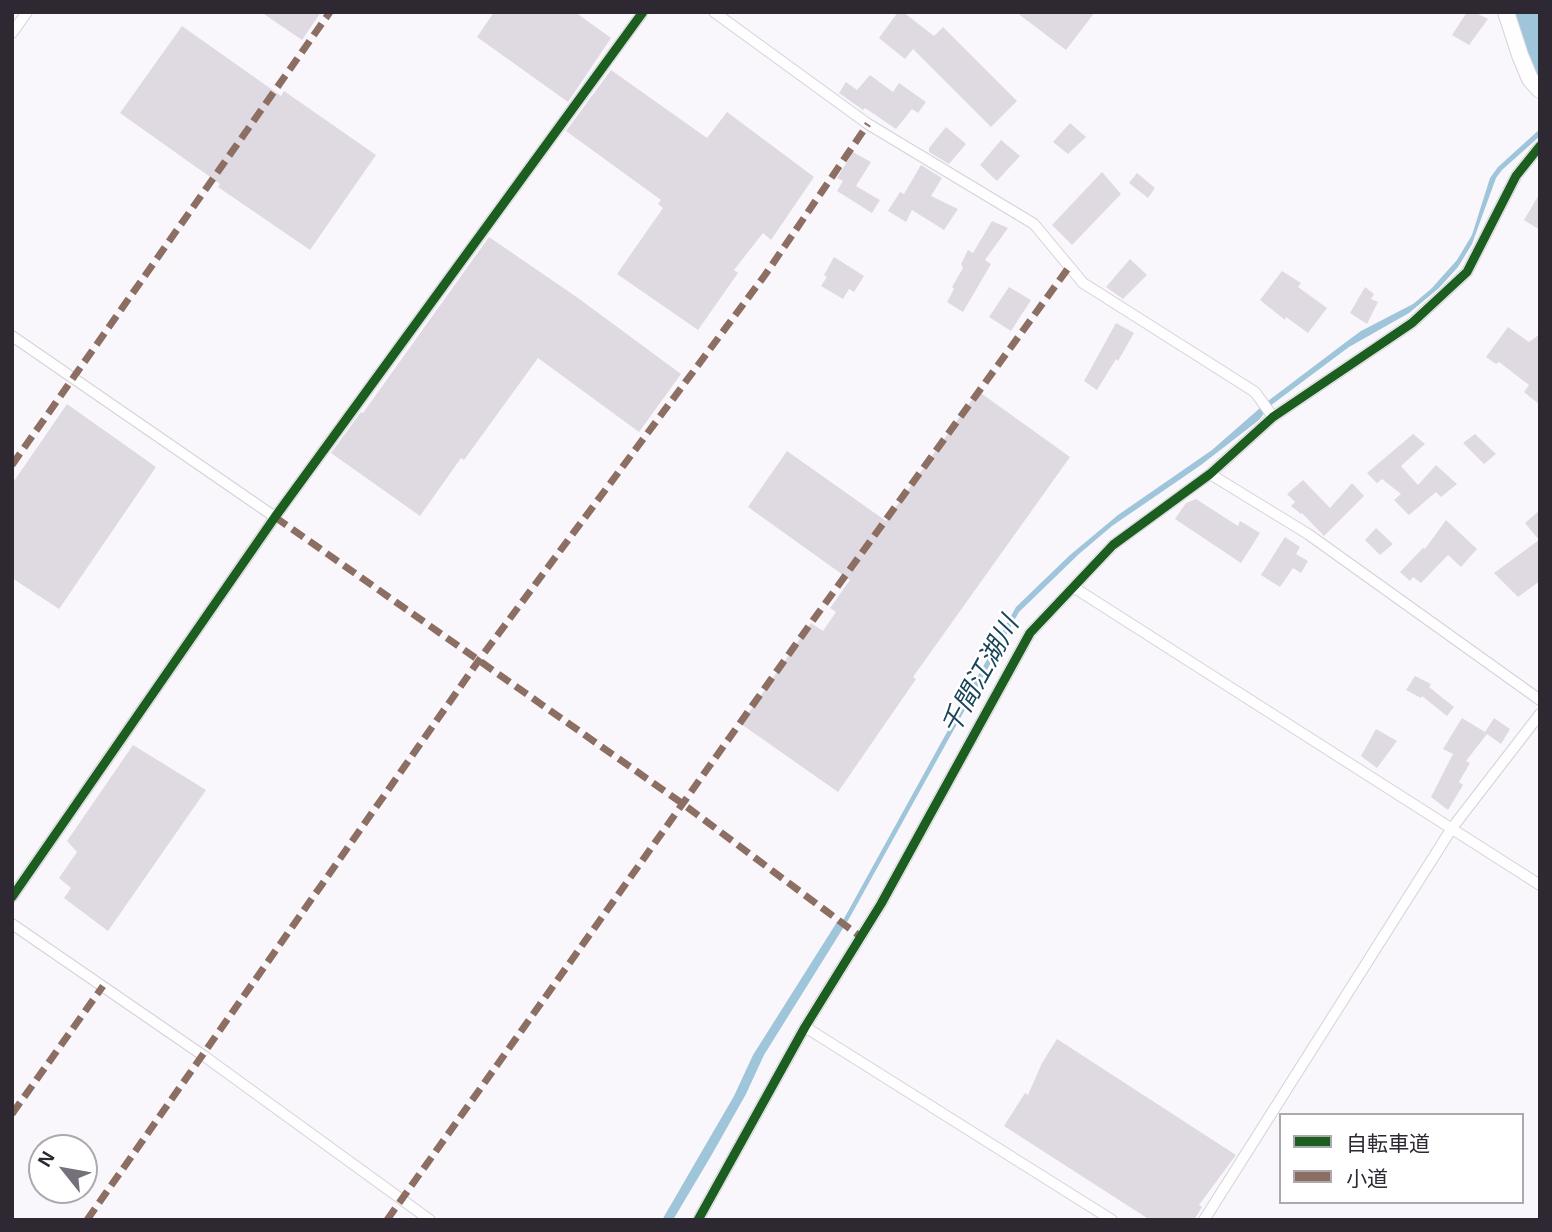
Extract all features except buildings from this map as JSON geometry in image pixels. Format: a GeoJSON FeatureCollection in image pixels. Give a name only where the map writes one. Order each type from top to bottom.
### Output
{"type":"FeatureCollection","features":[{"type":"Feature","properties":{"kind":"street"},"geometry":{"type":"LineString","coordinates":[[12,33],[27,12]]}},
{"type":"Feature","properties":{"kind":"street"},"geometry":{"type":"LineString","coordinates":[[12,897],[275,517],[643,12]]}},
{"type":"Feature","properties":{"kind":"street"},"geometry":{"type":"LineString","coordinates":[[714,12],[868,124],[1034,224],[1083,283],[1255,392],[1273,417]]}},
{"type":"Feature","properties":{"kind":"street"},"geometry":{"type":"LineString","coordinates":[[1506,12],[1530,79],[1540,90]]}},
{"type":"Feature","properties":{"kind":"street"},"geometry":{"type":"LineString","coordinates":[[698,1220],[804,1027],[881,904],[1030,633],[1113,545],[1210,474],[1273,417],[1412,323],[1467,272],[1516,176],[1540,146]]}},
{"type":"Feature","properties":{"kind":"street"},"geometry":{"type":"LineString","coordinates":[[12,336],[275,517]]}},
{"type":"Feature","properties":{"kind":"street"},"geometry":{"type":"LineString","coordinates":[[1210,474],[1308,534],[1540,700]]}},
{"type":"Feature","properties":{"kind":"street"},"geometry":{"type":"LineString","coordinates":[[1073,587],[1540,885]]}},
{"type":"Feature","properties":{"kind":"street"},"geometry":{"type":"LineString","coordinates":[[1204,1220],[1452,828],[1540,714]]}},
{"type":"Feature","properties":{"kind":"street"},"geometry":{"type":"LineString","coordinates":[[12,924],[204,1056],[430,1220]]}},
{"type":"Feature","properties":{"kind":"street"},"geometry":{"type":"LineString","coordinates":[[804,1027],[1112,1220]]}},
{"type":"Feature","properties":{"kind":"water","name":"千間江湖川"},"geometry":{"type":"Polygon","coordinates":[[[1540,129],[1540,136],[1496,178],[1472,244],[1458,267],[1439,288],[1409,313],[1349,347],[1270,406],[1259,420],[1201,465],[1112,526],[1019,612],[850,917],[764,1055],[746,1094],[711,1156],[673,1220],[662,1220],[734,1096],[753,1055],[837,922],[841,924],[1016,607],[1070,555],[1118,515],[1212,450],[1268,401],[1361,331],[1413,304],[1431,289],[1457,260],[1472,235],[1490,178],[1498,167],[1540,129]]]}},
{"type":"Feature","properties":{"kind":"waterway"},"geometry":{"type":"LineString","coordinates":[[1526,12],[1528,44],[1540,70]]}},
{"type":"Feature","properties":{"kind":"marked path"},"geometry":{"type":"LineString","coordinates":[[12,465],[330,12]]}},
{"type":"Feature","properties":{"kind":"marked path"},"geometry":{"type":"LineString","coordinates":[[87,1220],[479,660],[765,275],[868,124]]}},
{"type":"Feature","properties":{"kind":"marked path"},"geometry":{"type":"LineString","coordinates":[[387,1220],[811,623],[1069,267]]}},
{"type":"Feature","properties":{"kind":"marked path"},"geometry":{"type":"LineString","coordinates":[[275,517],[683,804],[861,937]]}},
{"type":"Feature","properties":{"kind":"marked path"},"geometry":{"type":"LineString","coordinates":[[12,1114],[103,986]]}},
{"type":"Feature","properties":{"kind":"cycle path"},"geometry":{"type":"LineString","coordinates":[[12,897],[275,517],[643,12]]}},
{"type":"Feature","properties":{"kind":"cycle path"},"geometry":{"type":"LineString","coordinates":[[698,1220],[805,1027],[881,904],[1030,633],[1113,545],[1210,474],[1273,417],[1412,323],[1467,272],[1516,176],[1540,146]]}}]}
